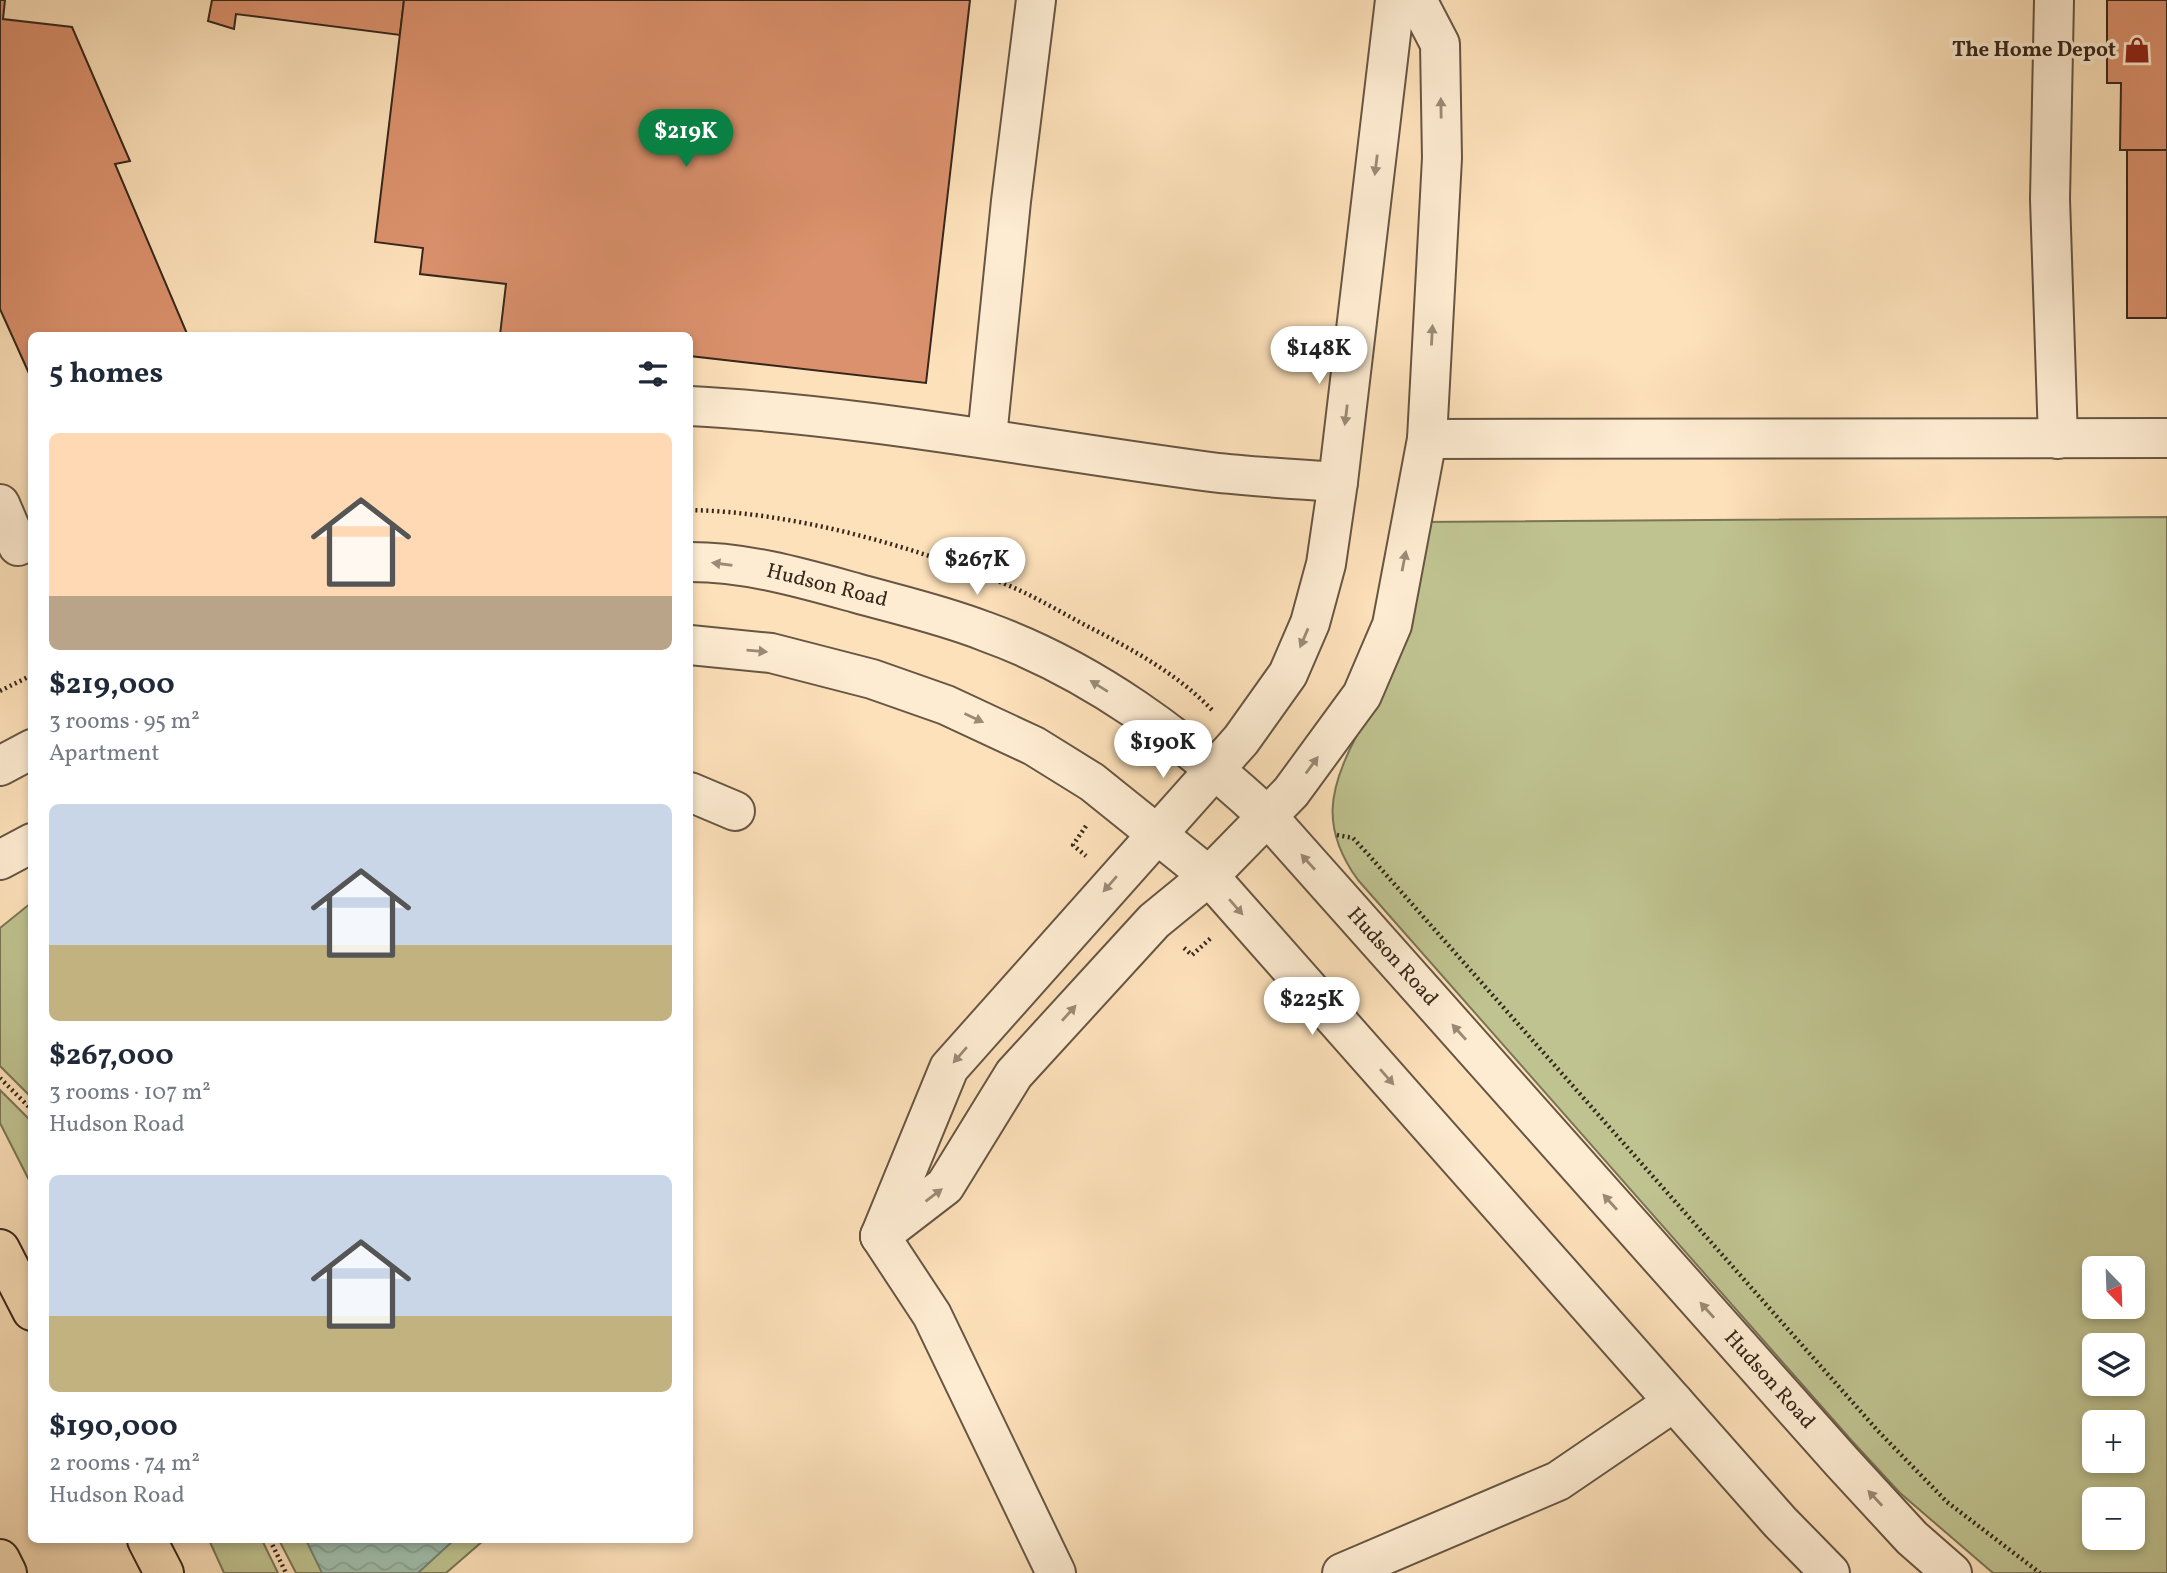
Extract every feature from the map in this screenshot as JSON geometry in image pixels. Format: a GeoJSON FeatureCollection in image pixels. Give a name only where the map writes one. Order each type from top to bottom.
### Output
{"type":"FeatureCollection","features":[{"type":"Feature","properties":{"kind":"main road"},"geometry":{"type":"LineString","coordinates":[[0,1249],[28,1303]]}},
{"type":"Feature","properties":{"kind":"main road"},"geometry":{"type":"LineString","coordinates":[[149,1543],[164,1573]]}},
{"type":"Feature","properties":{"kind":"main road"},"geometry":{"type":"LineString","coordinates":[[0,1559],[7,1573]]}},
{"type":"Feature","properties":{"kind":"street"},"geometry":{"type":"LineString","coordinates":[[986,437],[1036,0]]}},
{"type":"Feature","properties":{"kind":"street"},"geometry":{"type":"LineString","coordinates":[[880,1236],[949,1068],[1155,833],[1241,740],[1288,674],[1310,623],[1326,565],[1338,482],[1395,0]]}},
{"type":"Feature","properties":{"kind":"street"},"geometry":{"type":"LineString","coordinates":[[880,1236],[945,1186],[1014,1074],[1154,920],[1209,876],[1292,792],[1362,695],[1392,625],[1427,439],[1443,158],[1440,44],[1418,0]]}},
{"type":"Feature","properties":{"kind":"street"},"geometry":{"type":"LineString","coordinates":[[2054,0],[2050,199],[2058,439]]}},
{"type":"Feature","properties":{"kind":"street"},"geometry":{"type":"LineString","coordinates":[[693,406],[774,410],[986,437],[1213,472],[1338,482]]}},
{"type":"Feature","properties":{"kind":"street"},"geometry":{"type":"LineString","coordinates":[[1427,439],[2167,438]]}},
{"type":"Feature","properties":{"kind":"street"},"geometry":{"type":"LineString","coordinates":[[0,505],[18,546],[28,542]]}},
{"type":"Feature","properties":{"kind":"street","name":"Hudson Road"},"geometry":{"type":"LineString","coordinates":[[693,562],[778,572],[985,631],[1079,673],[1144,713],[1214,768],[1267,816],[1842,1462],[1912,1538],[1952,1573]]}},
{"type":"Feature","properties":{"kind":"street"},"geometry":{"type":"LineString","coordinates":[[693,645],[771,653],[872,679],[946,705],[1034,746],[1091,782],[1209,876],[1780,1522],[1830,1573]]}},
{"type":"Feature","properties":{"kind":"street"},"geometry":{"type":"LineString","coordinates":[[0,766],[28,751]]}},
{"type":"Feature","properties":{"kind":"street"},"geometry":{"type":"LineString","coordinates":[[693,793],[735,811]]}},
{"type":"Feature","properties":{"kind":"street"},"geometry":{"type":"LineString","coordinates":[[0,860],[28,845]]}},
{"type":"Feature","properties":{"kind":"street"},"geometry":{"type":"LineString","coordinates":[[880,1236],[932,1315],[1056,1573]]}},
{"type":"Feature","properties":{"kind":"street"},"geometry":{"type":"LineString","coordinates":[[1342,1573],[1558,1481],[1674,1402]]}},
{"type":"Feature","properties":{"kind":"path"},"geometry":{"type":"LineString","coordinates":[[0,691],[28,677]]}},
{"type":"Feature","properties":{"kind":"path"},"geometry":{"type":"LineString","coordinates":[[1332,835],[1353,838],[1366,852],[1878,1431],[1947,1502],[2040,1573]]}},
{"type":"Feature","properties":{"kind":"path"},"geometry":{"type":"LineString","coordinates":[[0,1078],[28,1106]]}},
{"type":"Feature","properties":{"kind":"path"},"geometry":{"type":"LineString","coordinates":[[271,1543],[286,1573]]}},
{"type":"Feature","properties":{"kind":"green space"},"geometry":{"type":"Polygon","coordinates":[[[2167,517],[2167,1573],[1993,1573],[1900,1493],[1852,1441],[1358,880],[1338,844],[1333,809],[1335,792],[1347,756],[1378,694],[1420,522],[2167,517]]]}},
{"type":"Feature","properties":{"kind":"green space"},"geometry":{"type":"Polygon","coordinates":[[[28,905],[28,1094],[0,1066],[0,928],[28,905]]]}},
{"type":"Feature","properties":{"kind":"green space"},"geometry":{"type":"Polygon","coordinates":[[[0,1090],[28,1118],[28,1178],[0,1123],[0,1090]]]}},
{"type":"Feature","properties":{"kind":"green space"},"geometry":{"type":"Polygon","coordinates":[[[210,1543],[263,1543],[278,1573],[224,1573],[210,1543]]]}},
{"type":"Feature","properties":{"kind":"green space"},"geometry":{"type":"Polygon","coordinates":[[[281,1543],[481,1543],[446,1573],[296,1573],[281,1543]]]}},
{"type":"Feature","properties":{"kind":"water"},"geometry":{"type":"Polygon","coordinates":[[[307,1543],[451,1543],[418,1573],[322,1573],[307,1543]]]}},
{"type":"Feature","properties":{"kind":"building"},"geometry":{"type":"Polygon","coordinates":[[[0,0],[5,0],[3,19],[72,27],[130,161],[115,164],[186,332],[28,332],[28,371],[0,309],[0,0]]]}},
{"type":"Feature","properties":{"kind":"building"},"geometry":{"type":"Polygon","coordinates":[[[212,0],[404,0],[400,35],[236,14],[234,29],[208,21],[212,0]]]}},
{"type":"Feature","properties":{"kind":"building"},"geometry":{"type":"Polygon","coordinates":[[[404,0],[970,0],[926,383],[693,356],[693,332],[500,332],[506,284],[420,274],[423,248],[375,242],[404,0]]]}},
{"type":"Feature","properties":{"kind":"building","name":"The Home Depot"},"geometry":{"type":"Polygon","coordinates":[[[2107,0],[2167,0],[2167,150],[2120,150],[2121,83],[2107,83],[2107,0]]]}},
{"type":"Feature","properties":{"kind":"building"},"geometry":{"type":"Polygon","coordinates":[[[2127,150],[2167,150],[2167,318],[2127,318],[2127,150]]]}},
{"type":"Feature","properties":{"kind":"place","name":"The Home Depot"},"geometry":{"type":"Point","coordinates":[2137,50]}}]}
